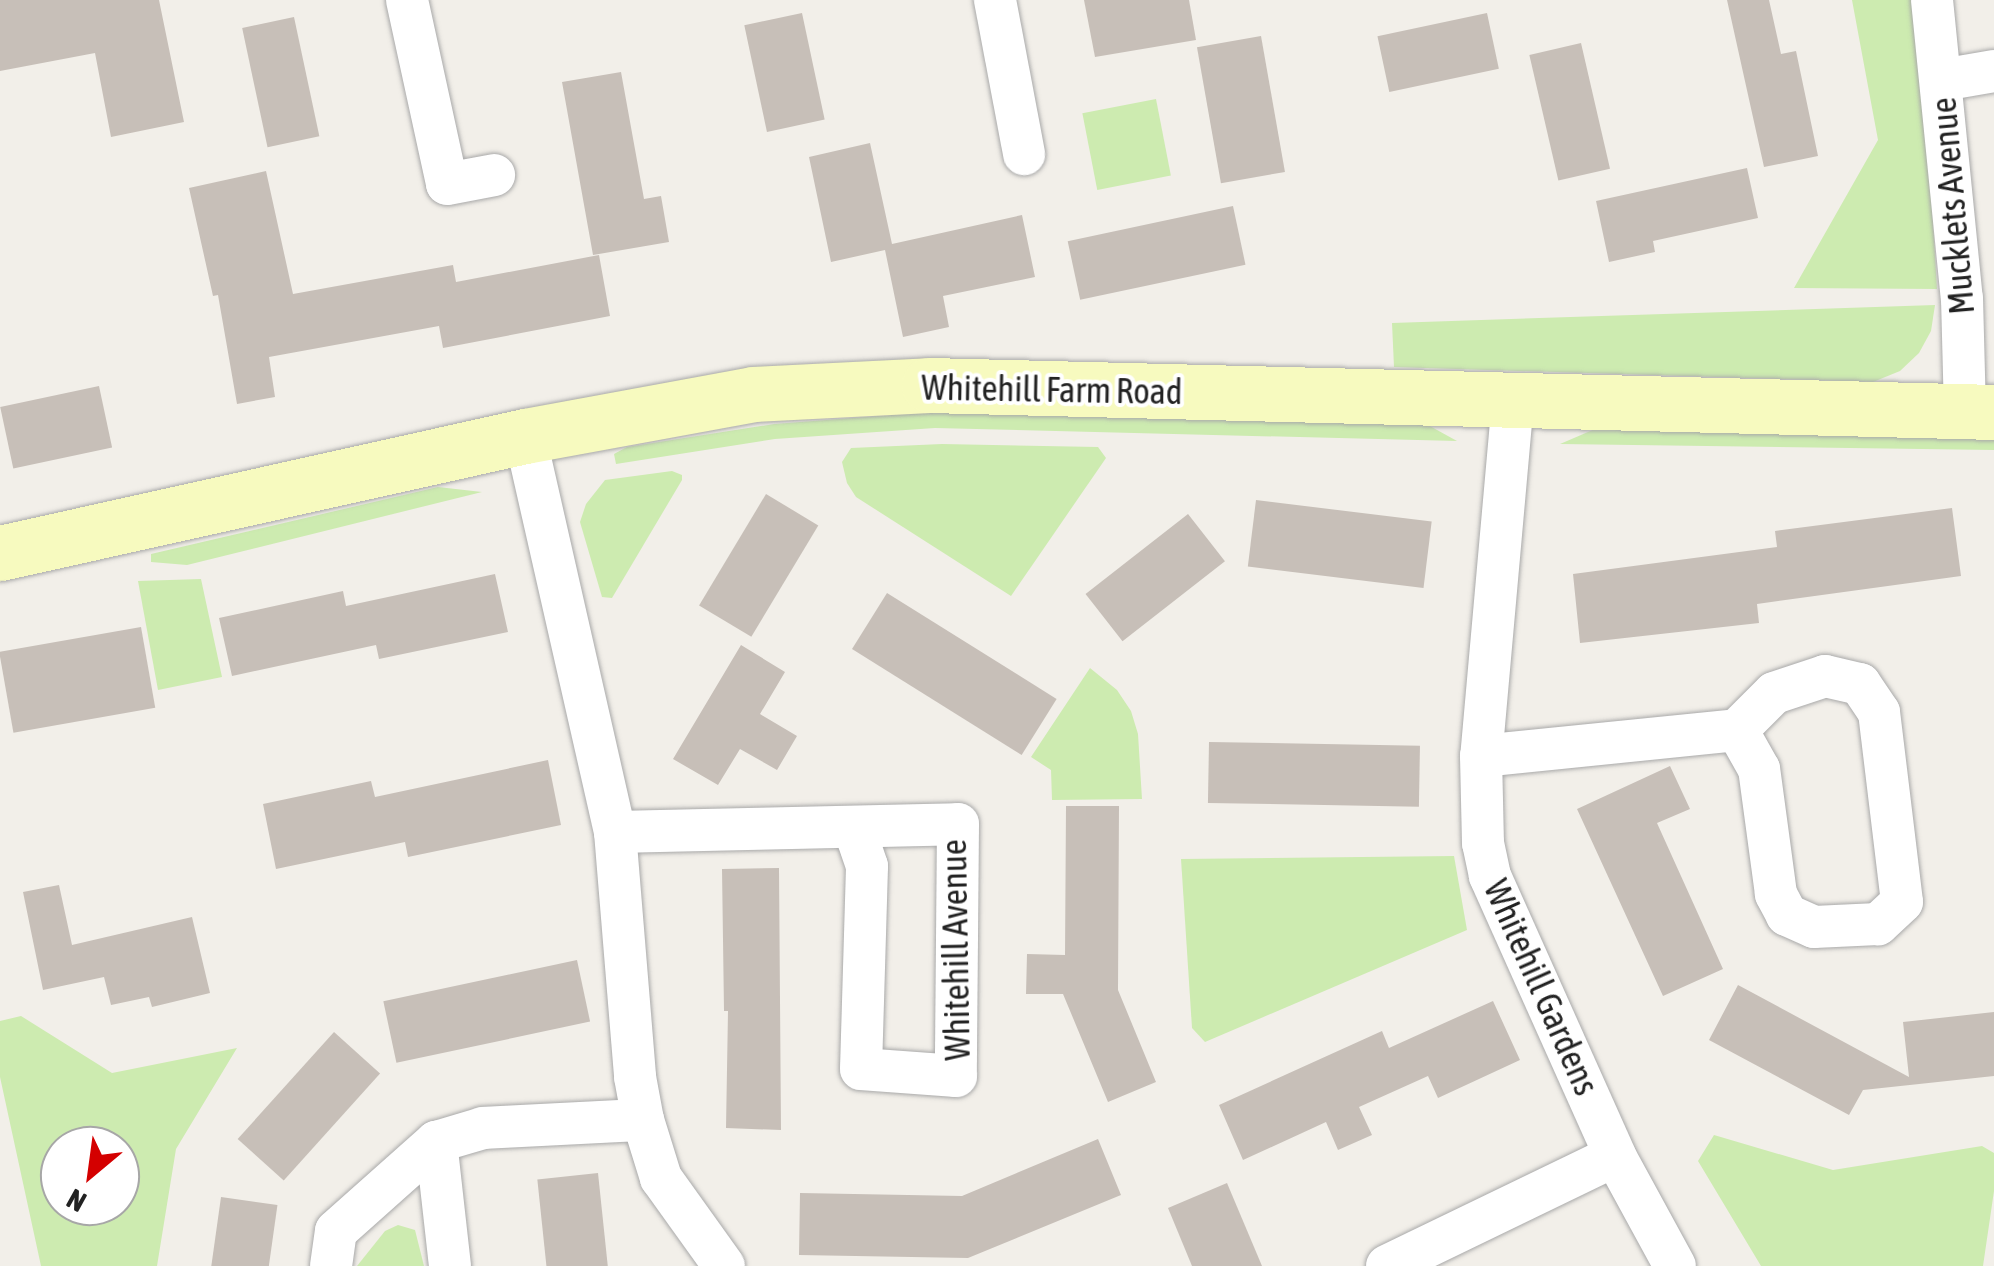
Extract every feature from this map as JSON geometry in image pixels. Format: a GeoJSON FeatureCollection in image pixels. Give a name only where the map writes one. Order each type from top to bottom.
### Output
{"type":"FeatureCollection","features":[{"type":"Feature","properties":{"kind":"street"},"geometry":{"type":"LineString","coordinates":[[407,0],[447,184],[494,175]]}},
{"type":"Feature","properties":{"kind":"street"},"geometry":{"type":"LineString","coordinates":[[995,0],[1024,154]]}},
{"type":"Feature","properties":{"kind":"street","name":"Mucklets Avenue"},"geometry":{"type":"LineString","coordinates":[[1932,0],[1962,298],[1980,412]]}},
{"type":"Feature","properties":{"kind":"street"},"geometry":{"type":"LineString","coordinates":[[1942,80],[1994,71]]}},
{"type":"Feature","properties":{"kind":"street","name":"Whitehill Farm Road"},"geometry":{"type":"LineString","coordinates":[[0,554],[525,436],[753,394],[928,385],[1980,412]]}},
{"type":"Feature","properties":{"kind":"street","name":"Whitehill Gardens"},"geometry":{"type":"LineString","coordinates":[[1513,400],[1481,756],[1483,843],[1490,876],[1615,1156],[1675,1266]]}},
{"type":"Feature","properties":{"kind":"street"},"geometry":{"type":"LineString","coordinates":[[525,436],[615,832],[635,1077],[643,1120],[660,1178],[724,1266]]}},
{"type":"Feature","properties":{"kind":"street"},"geometry":{"type":"LineString","coordinates":[[1481,756],[1737,730],[1774,693],[1825,676],[1860,684],[1880,712],[1902,902],[1878,924],[1814,927],[1787,915],[1776,894],[1760,769],[1737,730]]}},
{"type":"Feature","properties":{"kind":"street","name":"Whitehill Avenue"},"geometry":{"type":"LineString","coordinates":[[615,832],[958,824],[956,1076],[861,1069],[867,866],[854,828]]}},
{"type":"Feature","properties":{"kind":"street"},"geometry":{"type":"LineString","coordinates":[[331,1266],[336,1232],[436,1142],[483,1128],[643,1120]]}},
{"type":"Feature","properties":{"kind":"street"},"geometry":{"type":"LineString","coordinates":[[436,1142],[450,1266]]}},
{"type":"Feature","properties":{"kind":"street"},"geometry":{"type":"LineString","coordinates":[[1387,1266],[1615,1156]]}},
{"type":"Feature","properties":{"kind":"green space"},"geometry":{"type":"Polygon","coordinates":[[[1852,0],[1912,0],[1926,102],[1937,289],[1794,288],[1878,140],[1852,0]]]}},
{"type":"Feature","properties":{"kind":"green space"},"geometry":{"type":"Polygon","coordinates":[[[1156,99],[1171,176],[1097,190],[1082,113],[1156,99]]]}},
{"type":"Feature","properties":{"kind":"green space"},"geometry":{"type":"Polygon","coordinates":[[[1935,305],[1931,331],[1919,353],[1900,371],[1873,382],[1394,367],[1392,323],[1935,305]]]}},
{"type":"Feature","properties":{"kind":"green space"},"geometry":{"type":"Polygon","coordinates":[[[930,412],[1428,425],[1457,441],[935,428],[775,439],[616,464],[614,454],[627,447],[774,424],[930,412]]]}},
{"type":"Feature","properties":{"kind":"green space"},"geometry":{"type":"Polygon","coordinates":[[[1595,429],[1994,436],[1994,450],[1560,444],[1595,429]]]}},
{"type":"Feature","properties":{"kind":"green space"},"geometry":{"type":"Polygon","coordinates":[[[942,444],[1098,447],[1106,458],[1011,596],[856,497],[847,483],[842,462],[851,448],[942,444]]]}},
{"type":"Feature","properties":{"kind":"green space"},"geometry":{"type":"Polygon","coordinates":[[[672,471],[682,475],[682,480],[612,598],[602,597],[580,522],[586,504],[605,480],[672,471]]]}},
{"type":"Feature","properties":{"kind":"green space"},"geometry":{"type":"Polygon","coordinates":[[[438,487],[482,492],[187,565],[151,562],[151,554],[438,487]]]}},
{"type":"Feature","properties":{"kind":"green space"},"geometry":{"type":"Polygon","coordinates":[[[201,579],[222,677],[158,690],[138,581],[201,579]]]}},
{"type":"Feature","properties":{"kind":"green space"},"geometry":{"type":"Polygon","coordinates":[[[1090,668],[1117,690],[1131,711],[1138,734],[1142,799],[1052,800],[1051,770],[1031,757],[1090,668]]]}},
{"type":"Feature","properties":{"kind":"green space"},"geometry":{"type":"Polygon","coordinates":[[[1454,856],[1467,930],[1205,1042],[1192,1028],[1181,859],[1454,856]]]}},
{"type":"Feature","properties":{"kind":"green space"},"geometry":{"type":"Polygon","coordinates":[[[21,1016],[112,1073],[237,1048],[176,1149],[157,1266],[41,1266],[0,1077],[0,1021],[21,1016]]]}},
{"type":"Feature","properties":{"kind":"green space"},"geometry":{"type":"Polygon","coordinates":[[[1714,1135],[1833,1170],[1982,1146],[1994,1153],[1994,1191],[1983,1266],[1761,1266],[1698,1161],[1714,1135]]]}},
{"type":"Feature","properties":{"kind":"green space"},"geometry":{"type":"Polygon","coordinates":[[[398,1225],[415,1230],[424,1266],[357,1266],[385,1231],[398,1225]]]}},
{"type":"Feature","properties":{"kind":"building"},"geometry":{"type":"Polygon","coordinates":[[[0,0],[159,0],[184,122],[111,137],[95,53],[0,71],[0,0]]]}},
{"type":"Feature","properties":{"kind":"building"},"geometry":{"type":"Polygon","coordinates":[[[1084,0],[1189,0],[1196,40],[1095,57],[1084,0]]]}},
{"type":"Feature","properties":{"kind":"building"},"geometry":{"type":"Polygon","coordinates":[[[1727,0],[1769,0],[1781,54],[1796,51],[1818,156],[1764,167],[1727,0]]]}},
{"type":"Feature","properties":{"kind":"building"},"geometry":{"type":"Polygon","coordinates":[[[802,13],[825,120],[767,132],[744,25],[802,13]]]}},
{"type":"Feature","properties":{"kind":"building"},"geometry":{"type":"Polygon","coordinates":[[[1487,13],[1499,69],[1389,92],[1377,36],[1487,13]]]}},
{"type":"Feature","properties":{"kind":"building"},"geometry":{"type":"Polygon","coordinates":[[[294,17],[319,136],[268,147],[242,28],[294,17]]]}},
{"type":"Feature","properties":{"kind":"building"},"geometry":{"type":"Polygon","coordinates":[[[1261,36],[1285,172],[1221,183],[1197,47],[1261,36]]]}},
{"type":"Feature","properties":{"kind":"building"},"geometry":{"type":"Polygon","coordinates":[[[1581,43],[1610,169],[1558,181],[1529,55],[1581,43]]]}},
{"type":"Feature","properties":{"kind":"building"},"geometry":{"type":"Polygon","coordinates":[[[621,72],[644,199],[661,196],[669,242],[593,255],[562,82],[621,72]]]}},
{"type":"Feature","properties":{"kind":"building"},"geometry":{"type":"Polygon","coordinates":[[[870,143],[892,244],[1022,215],[1035,277],[943,296],[949,327],[903,337],[885,250],[831,262],[809,157],[870,143]]]}},
{"type":"Feature","properties":{"kind":"building"},"geometry":{"type":"Polygon","coordinates":[[[1747,168],[1758,218],[1653,241],[1655,252],[1609,262],[1596,201],[1747,168]]]}},
{"type":"Feature","properties":{"kind":"building"},"geometry":{"type":"Polygon","coordinates":[[[266,171],[293,294],[453,265],[456,282],[599,255],[610,316],[443,348],[439,326],[269,357],[275,397],[237,404],[218,295],[213,296],[189,188],[266,171]]]}},
{"type":"Feature","properties":{"kind":"building"},"geometry":{"type":"Polygon","coordinates":[[[1233,206],[1245,265],[1080,300],[1068,241],[1233,206]]]}},
{"type":"Feature","properties":{"kind":"building"},"geometry":{"type":"Polygon","coordinates":[[[99,386],[112,448],[13,469],[0,407],[99,386]]]}},
{"type":"Feature","properties":{"kind":"building"},"geometry":{"type":"Polygon","coordinates":[[[766,494],[818,525],[751,637],[699,605],[766,494]]]}},
{"type":"Feature","properties":{"kind":"building"},"geometry":{"type":"Polygon","coordinates":[[[1256,500],[1432,522],[1424,588],[1248,567],[1256,500]]]}},
{"type":"Feature","properties":{"kind":"building"},"geometry":{"type":"Polygon","coordinates":[[[1952,508],[1961,576],[1757,604],[1759,623],[1580,643],[1573,574],[1777,547],[1775,531],[1952,508]]]}},
{"type":"Feature","properties":{"kind":"building"},"geometry":{"type":"Polygon","coordinates":[[[1188,514],[1225,561],[1122,641],[1086,594],[1188,514]]]}},
{"type":"Feature","properties":{"kind":"building"},"geometry":{"type":"Polygon","coordinates":[[[495,574],[508,632],[379,659],[376,645],[232,676],[219,618],[343,591],[346,606],[495,574]]]}},
{"type":"Feature","properties":{"kind":"building"},"geometry":{"type":"Polygon","coordinates":[[[887,593],[1057,699],[1022,755],[852,649],[887,593]]]}},
{"type":"Feature","properties":{"kind":"building"},"geometry":{"type":"Polygon","coordinates":[[[141,627],[155,708],[13,733],[0,652],[141,627]]]}},
{"type":"Feature","properties":{"kind":"building"},"geometry":{"type":"Polygon","coordinates":[[[741,645],[785,672],[760,714],[797,736],[777,770],[740,749],[718,785],[673,759],[741,645]]]}},
{"type":"Feature","properties":{"kind":"building"},"geometry":{"type":"Polygon","coordinates":[[[1209,742],[1420,746],[1419,807],[1208,803],[1209,742]]]}},
{"type":"Feature","properties":{"kind":"building"},"geometry":{"type":"Polygon","coordinates":[[[548,760],[561,825],[408,857],[405,842],[276,869],[263,804],[371,781],[375,797],[548,760]]]}},
{"type":"Feature","properties":{"kind":"building"},"geometry":{"type":"Polygon","coordinates":[[[1670,766],[1690,809],[1657,823],[1723,969],[1663,996],[1577,809],[1670,766]]]}},
{"type":"Feature","properties":{"kind":"building"},"geometry":{"type":"Polygon","coordinates":[[[1066,806],[1119,806],[1118,990],[1156,1082],[1108,1102],[1063,994],[1026,994],[1027,954],[1065,955],[1066,806]]]}},
{"type":"Feature","properties":{"kind":"building"},"geometry":{"type":"Polygon","coordinates":[[[779,868],[781,1130],[726,1128],[728,1011],[724,1011],[722,869],[779,868]]]}},
{"type":"Feature","properties":{"kind":"building"},"geometry":{"type":"Polygon","coordinates":[[[59,885],[72,945],[192,917],[210,993],[152,1007],[149,997],[111,1005],[104,977],[43,990],[23,892],[59,885]]]}},
{"type":"Feature","properties":{"kind":"building"},"geometry":{"type":"Polygon","coordinates":[[[577,960],[590,1022],[396,1063],[383,1001],[577,960]]]}},
{"type":"Feature","properties":{"kind":"building"},"geometry":{"type":"Polygon","coordinates":[[[1738,985],[1909,1077],[1903,1022],[1994,1012],[1994,1076],[1863,1090],[1849,1115],[1709,1040],[1738,985]]]}},
{"type":"Feature","properties":{"kind":"building"},"geometry":{"type":"Polygon","coordinates":[[[1493,1001],[1520,1060],[1438,1098],[1428,1076],[1359,1107],[1372,1135],[1338,1150],[1326,1122],[1243,1160],[1219,1105],[1382,1031],[1389,1048],[1493,1001]]]}},
{"type":"Feature","properties":{"kind":"building"},"geometry":{"type":"Polygon","coordinates":[[[334,1032],[380,1073],[284,1180],[238,1139],[334,1032]]]}},
{"type":"Feature","properties":{"kind":"building"},"geometry":{"type":"Polygon","coordinates":[[[1098,1139],[1121,1195],[968,1258],[799,1255],[800,1193],[962,1196],[1098,1139]]]}},
{"type":"Feature","properties":{"kind":"building"},"geometry":{"type":"Polygon","coordinates":[[[598,1173],[608,1266],[546,1266],[537,1179],[598,1173]]]}},
{"type":"Feature","properties":{"kind":"building"},"geometry":{"type":"Polygon","coordinates":[[[1227,1183],[1262,1266],[1192,1266],[1168,1208],[1227,1183]]]}},
{"type":"Feature","properties":{"kind":"building"},"geometry":{"type":"Polygon","coordinates":[[[221,1197],[277,1205],[269,1266],[211,1266],[221,1197]]]}}]}
